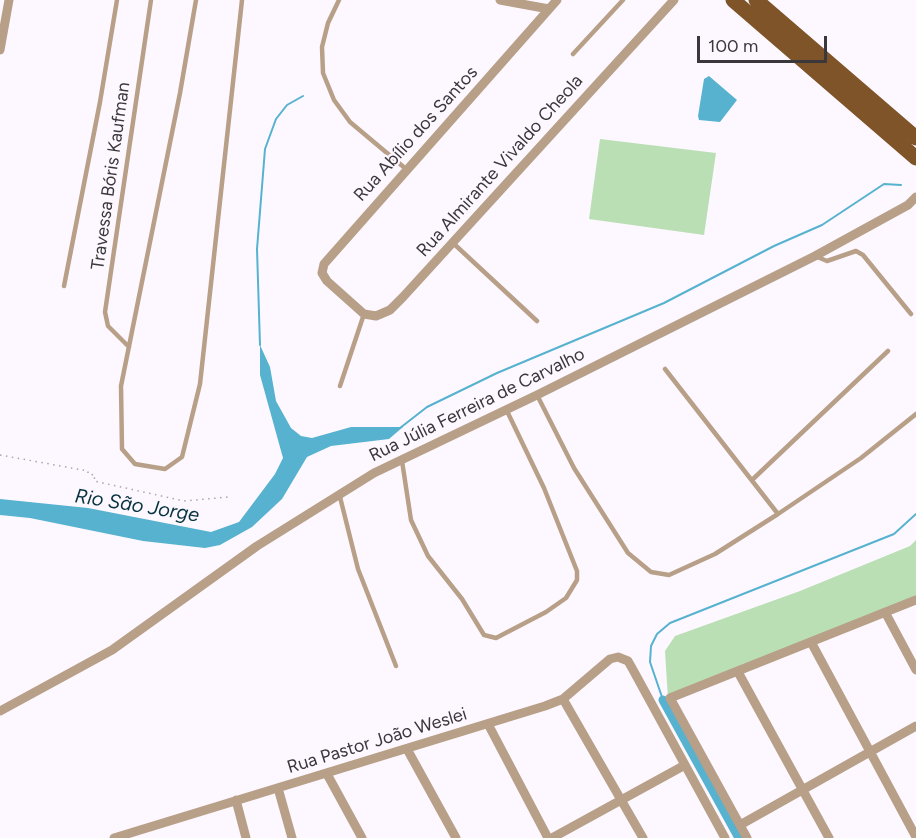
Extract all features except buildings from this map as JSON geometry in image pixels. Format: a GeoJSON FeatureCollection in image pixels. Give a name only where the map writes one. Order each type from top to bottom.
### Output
{"type":"FeatureCollection","features":[{"type":"Feature","properties":{"kind":"main road"},"geometry":{"type":"LineString","coordinates":[[734,0],[916,158]]}},
{"type":"Feature","properties":{"kind":"main road"},"geometry":{"type":"LineString","coordinates":[[756,0],[916,138]]}},
{"type":"Feature","properties":{"kind":"street"},"geometry":{"type":"LineString","coordinates":[[0,50],[9,0]]}},
{"type":"Feature","properties":{"kind":"street"},"geometry":{"type":"LineString","coordinates":[[500,0],[549,9]]}},
{"type":"Feature","properties":{"kind":"street","name":"Rua Abílio dos Santos"},"geometry":{"type":"LineString","coordinates":[[364,314],[339,293],[322,273],[324,264],[557,0]]}},
{"type":"Feature","properties":{"kind":"street","name":"Rua Almirante Vivaldo Cheola"},"geometry":{"type":"LineString","coordinates":[[364,314],[376,316],[390,310],[674,0]]}},
{"type":"Feature","properties":{"kind":"street","name":"Rua Júlia Ferreira de Carvalho"},"geometry":{"type":"LineString","coordinates":[[0,711],[112,650],[212,576],[339,494],[402,458],[537,395],[815,256],[908,205],[916,197]]}},
{"type":"Feature","properties":{"kind":"street"},"geometry":{"type":"LineString","coordinates":[[747,838],[670,698],[916,600]]}},
{"type":"Feature","properties":{"kind":"street"},"geometry":{"type":"LineString","coordinates":[[885,612],[916,670]]}},
{"type":"Feature","properties":{"kind":"street"},"geometry":{"type":"LineString","coordinates":[[811,642],[916,837]]}},
{"type":"Feature","properties":{"kind":"street","name":"Rua Pastor João Weslei"},"geometry":{"type":"LineString","coordinates":[[114,838],[135,835],[236,800],[327,774],[563,699],[610,659],[623,658],[632,668],[685,765]]}},
{"type":"Feature","properties":{"kind":"street"},"geometry":{"type":"LineString","coordinates":[[738,672],[829,838]]}},
{"type":"Feature","properties":{"kind":"street"},"geometry":{"type":"LineString","coordinates":[[563,699],[643,838]]}},
{"type":"Feature","properties":{"kind":"street"},"geometry":{"type":"LineString","coordinates":[[488,724],[550,838],[685,765],[725,838]]}},
{"type":"Feature","properties":{"kind":"street"},"geometry":{"type":"LineString","coordinates":[[740,825],[916,726]]}},
{"type":"Feature","properties":{"kind":"street"},"geometry":{"type":"LineString","coordinates":[[407,749],[456,838]]}},
{"type":"Feature","properties":{"kind":"street"},"geometry":{"type":"LineString","coordinates":[[327,774],[362,838]]}},
{"type":"Feature","properties":{"kind":"street"},"geometry":{"type":"LineString","coordinates":[[278,788],[292,838]]}},
{"type":"Feature","properties":{"kind":"street"},"geometry":{"type":"LineString","coordinates":[[236,800],[246,838]]}},
{"type":"Feature","properties":{"kind":"lane"},"geometry":{"type":"LineString","coordinates":[[64,286],[100,102],[117,0]]}},
{"type":"Feature","properties":{"kind":"lane","name":"Travessa Bóris Kaufman"},"geometry":{"type":"LineString","coordinates":[[129,346],[108,326],[105,312],[151,0]]}},
{"type":"Feature","properties":{"kind":"lane"},"geometry":{"type":"LineString","coordinates":[[196,0],[180,93],[121,386],[122,449],[135,464],[165,469],[182,457],[200,384],[242,0]]}},
{"type":"Feature","properties":{"kind":"lane"},"geometry":{"type":"LineString","coordinates":[[339,0],[328,24],[322,47],[324,73],[334,100],[350,122],[406,170]]}},
{"type":"Feature","properties":{"kind":"lane"},"geometry":{"type":"LineString","coordinates":[[573,54],[623,0]]}},
{"type":"Feature","properties":{"kind":"lane"},"geometry":{"type":"LineString","coordinates":[[453,243],[537,321]]}},
{"type":"Feature","properties":{"kind":"lane"},"geometry":{"type":"LineString","coordinates":[[815,256],[827,261],[856,251],[863,255],[911,314]]}},
{"type":"Feature","properties":{"kind":"lane"},"geometry":{"type":"LineString","coordinates":[[340,386],[364,314]]}},
{"type":"Feature","properties":{"kind":"lane"},"geometry":{"type":"LineString","coordinates":[[752,480],[888,351]]}},
{"type":"Feature","properties":{"kind":"lane"},"geometry":{"type":"LineString","coordinates":[[665,369],[778,514]]}},
{"type":"Feature","properties":{"kind":"lane"},"geometry":{"type":"LineString","coordinates":[[537,395],[596,505],[628,554],[651,572],[669,575],[695,565],[778,514],[861,458],[916,414]]}},
{"type":"Feature","properties":{"kind":"lane"},"geometry":{"type":"LineString","coordinates":[[402,458],[411,520],[428,556],[462,599],[484,634],[496,638],[546,612],[566,598],[577,580],[578,571],[548,498],[506,409]]}},
{"type":"Feature","properties":{"kind":"lane"},"geometry":{"type":"LineString","coordinates":[[339,494],[358,569],[396,666]]}},
{"type":"Feature","properties":{"kind":"path"},"geometry":{"type":"LineString","coordinates":[[0,455],[88,471],[88,474],[95,474],[94,481],[184,501],[228,497]]}},
{"type":"Feature","properties":{"kind":"green space"},"geometry":{"type":"Polygon","coordinates":[[[600,139],[716,153],[704,235],[589,219],[600,139]]]}},
{"type":"Feature","properties":{"kind":"green space"},"geometry":{"type":"Polygon","coordinates":[[[916,540],[916,600],[668,699],[665,651],[675,636],[800,591],[910,546],[916,540]]]}},
{"type":"Feature","properties":{"kind":"water"},"geometry":{"type":"Polygon","coordinates":[[[709,76],[737,100],[720,122],[699,120],[698,116],[704,79],[709,76]]]}},
{"type":"Feature","properties":{"kind":"water"},"geometry":{"type":"Polygon","coordinates":[[[260,345],[270,367],[276,401],[291,428],[301,436],[312,438],[351,427],[403,427],[389,439],[331,446],[307,457],[282,499],[252,527],[220,545],[205,548],[143,541],[30,518],[0,515],[0,499],[88,508],[211,532],[239,522],[275,474],[283,458],[260,375],[260,345]]]}},
{"type":"Feature","properties":{"kind":"waterway"},"geometry":{"type":"LineString","coordinates":[[260,345],[257,249],[265,149],[276,119],[287,105],[303,96]]}},
{"type":"Feature","properties":{"kind":"waterway"},"geometry":{"type":"LineString","coordinates":[[400,428],[427,407],[497,373],[664,303],[774,246],[822,225],[884,184],[901,185]]}},
{"type":"Feature","properties":{"kind":"waterway"},"geometry":{"type":"LineString","coordinates":[[663,700],[650,662],[651,646],[657,634],[670,623],[894,534],[916,514]]}},
{"type":"Feature","properties":{"kind":"waterway"},"geometry":{"type":"LineString","coordinates":[[663,700],[739,838]]}},
{"type":"Feature","properties":{"kind":"water label","name":"Rio São Jorge"},"geometry":{"type":"Point","coordinates":[137,506]}}]}
